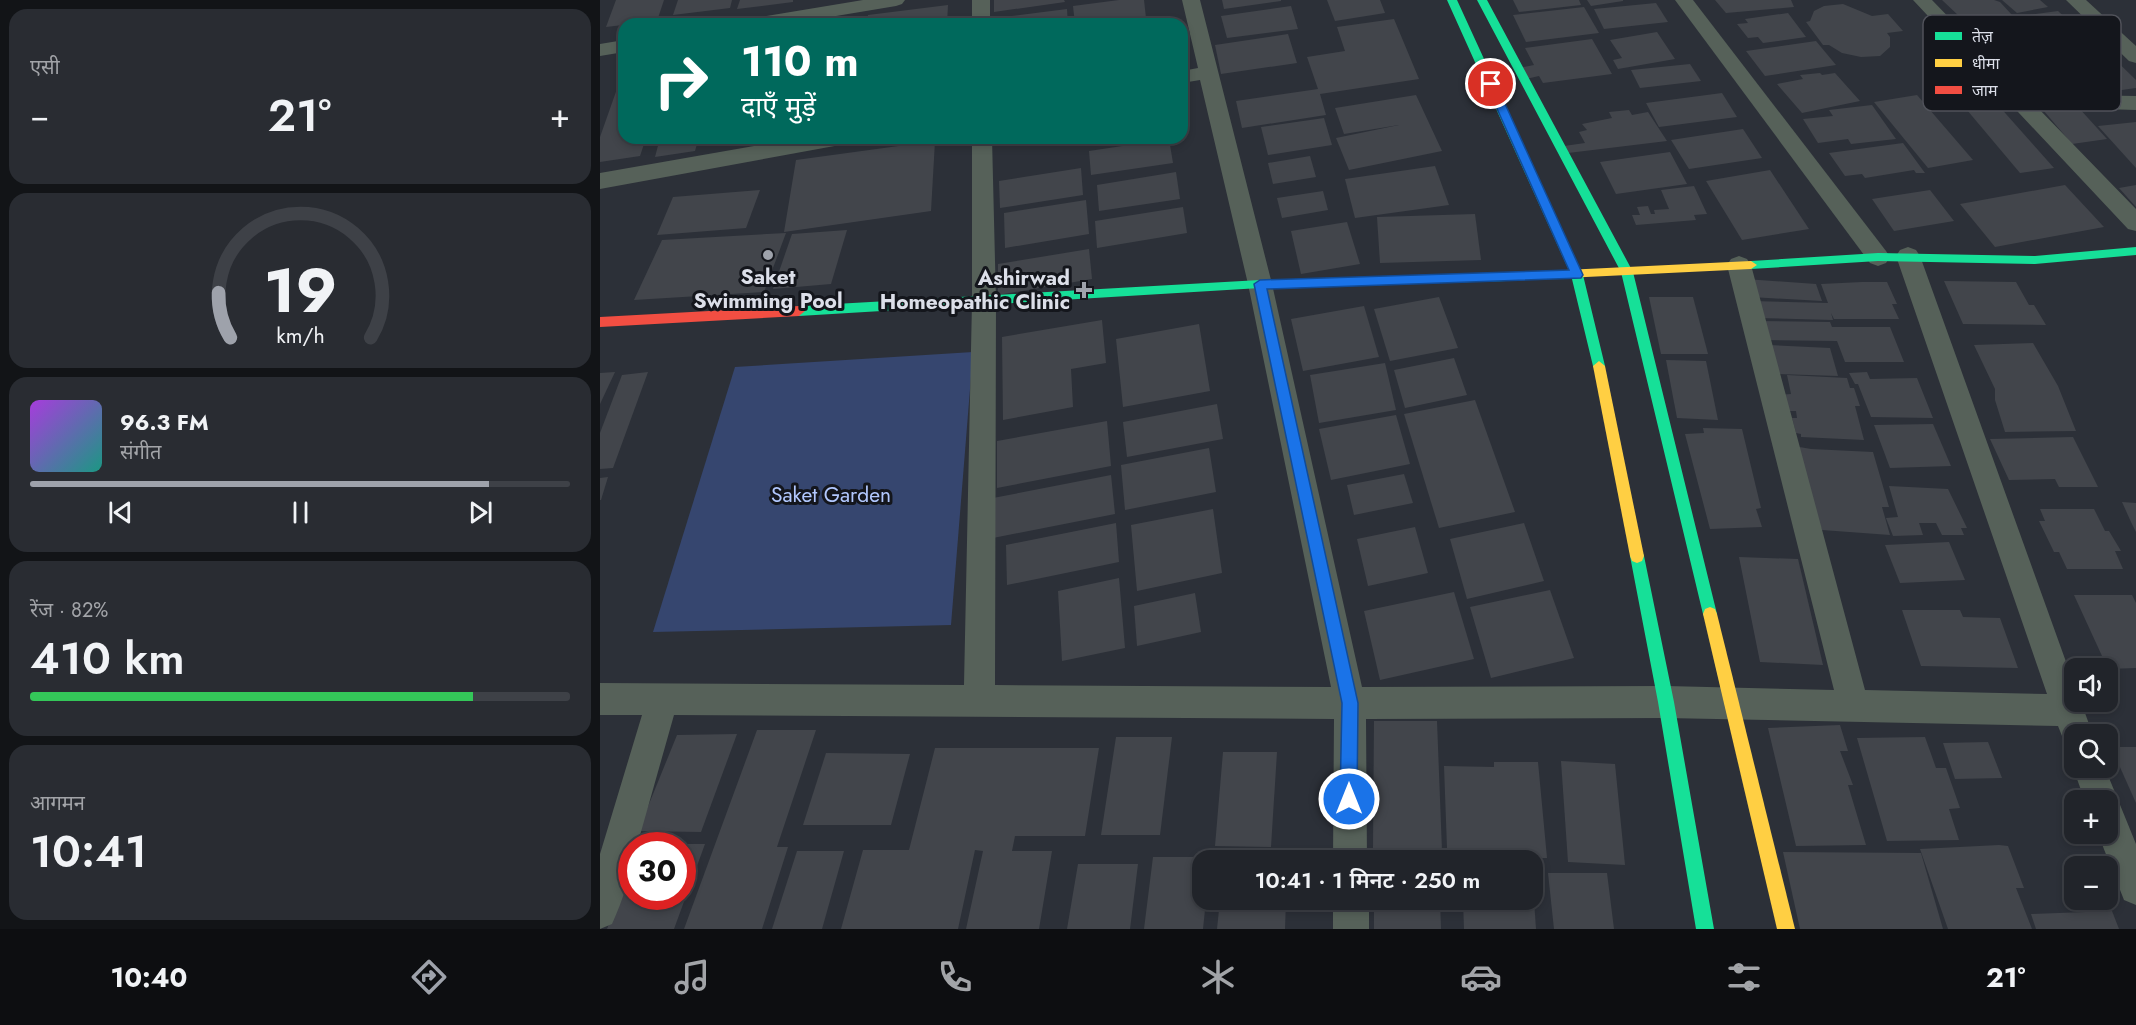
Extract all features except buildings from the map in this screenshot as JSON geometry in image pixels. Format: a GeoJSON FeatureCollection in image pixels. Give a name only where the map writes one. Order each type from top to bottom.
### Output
{"type":"FeatureCollection","features":[{"type":"Feature","properties":{"kind":"street"},"geometry":{"type":"LineString","coordinates":[[790,18],[896,0]]}},
{"type":"Feature","properties":{"kind":"street"},"geometry":{"type":"LineString","coordinates":[[981,0],[981,18]]}},
{"type":"Feature","properties":{"kind":"street"},"geometry":{"type":"LineString","coordinates":[[1191,0],[1194,74],[1260,284],[1350,703],[1350,850]]}},
{"type":"Feature","properties":{"kind":"street"},"geometry":{"type":"LineString","coordinates":[[1452,0],[1577,275],[1599,365],[1666,702],[1705,929]]}},
{"type":"Feature","properties":{"kind":"street"},"geometry":{"type":"LineString","coordinates":[[1482,0],[1627,272],[1786,929]]}},
{"type":"Feature","properties":{"kind":"street"},"geometry":{"type":"LineString","coordinates":[[1684,0],[1878,257]]}},
{"type":"Feature","properties":{"kind":"street"},"geometry":{"type":"LineString","coordinates":[[1922,0],[1936,15]]}},
{"type":"Feature","properties":{"kind":"street"},"geometry":{"type":"LineString","coordinates":[[2075,0],[2091,15]]}},
{"type":"Feature","properties":{"kind":"street"},"geometry":{"type":"LineString","coordinates":[[2121,43],[2136,57]]}},
{"type":"Feature","properties":{"kind":"street"},"geometry":{"type":"LineString","coordinates":[[600,50],[618,47]]}},
{"type":"Feature","properties":{"kind":"street"},"geometry":{"type":"LineString","coordinates":[[2121,103],[2136,103]]}},
{"type":"Feature","properties":{"kind":"street"},"geometry":{"type":"LineString","coordinates":[[2029,111],[2136,223]]}},
{"type":"Feature","properties":{"kind":"street"},"geometry":{"type":"LineString","coordinates":[[600,181],[807,144]]}},
{"type":"Feature","properties":{"kind":"street"},"geometry":{"type":"LineString","coordinates":[[979,700],[984,302],[982,144]]}},
{"type":"Feature","properties":{"kind":"street"},"geometry":{"type":"LineString","coordinates":[[600,322],[984,302],[1260,284],[1577,275],[1908,256],[2035,260],[2136,251]]}},
{"type":"Feature","properties":{"kind":"street"},"geometry":{"type":"LineString","coordinates":[[600,699],[1733,703],[1854,706],[2072,722],[1908,256]]}},
{"type":"Feature","properties":{"kind":"street"},"geometry":{"type":"LineString","coordinates":[[1739,265],[1854,706]]}},
{"type":"Feature","properties":{"kind":"street"},"geometry":{"type":"LineString","coordinates":[[600,912],[663,699]]}},
{"type":"Feature","properties":{"kind":"street"},"geometry":{"type":"LineString","coordinates":[[2118,841],[2136,888]]}},
{"type":"Feature","properties":{"kind":"street"},"geometry":{"type":"LineString","coordinates":[[1351,910],[1351,929]]}},
{"type":"Feature","properties":{"kind":"green space","name":"Saket Garden"},"geometry":{"type":"Polygon","coordinates":[[[973,352],[951,625],[653,632],[735,367],[973,352]]]}},
{"type":"Feature","properties":{"kind":"traffic: fast"},"geometry":{"type":"LineString","coordinates":[[1452,0],[1577,275],[1599,366]]}},
{"type":"Feature","properties":{"kind":"traffic: fast"},"geometry":{"type":"LineString","coordinates":[[1482,0],[1627,272],[1710,614]]}},
{"type":"Feature","properties":{"kind":"traffic: fast"},"geometry":{"type":"LineString","coordinates":[[1751,265],[1878,257],[2035,260],[2136,251]]}},
{"type":"Feature","properties":{"kind":"traffic: fast"},"geometry":{"type":"LineString","coordinates":[[799,311],[1260,284],[1506,277]]}},
{"type":"Feature","properties":{"kind":"traffic: fast"},"geometry":{"type":"LineString","coordinates":[[1637,556],[1666,702],[1705,929]]}},
{"type":"Feature","properties":{"kind":"traffic: slow"},"geometry":{"type":"LineString","coordinates":[[1506,277],[1751,265]]}},
{"type":"Feature","properties":{"kind":"traffic: slow"},"geometry":{"type":"LineString","coordinates":[[1599,366],[1637,556]]}},
{"type":"Feature","properties":{"kind":"traffic: slow"},"geometry":{"type":"LineString","coordinates":[[1710,614],[1786,929]]}},
{"type":"Feature","properties":{"kind":"traffic: jam"},"geometry":{"type":"LineString","coordinates":[[600,322],[799,311]]}},
{"type":"Feature","properties":{"kind":"place","name":"Saket Swimming Pool"},"geometry":{"type":"Point","coordinates":[768,255]}},
{"type":"Feature","properties":{"kind":"place","name":"Ashirwad Homeopathic Clinic"},"geometry":{"type":"Point","coordinates":[1084,290]}},
{"type":"Feature","properties":{"kind":"route"},"geometry":{"type":"LineString","coordinates":[[1349,799],[1350,703],[1260,284],[1577,275],[1491,84]]}}]}
